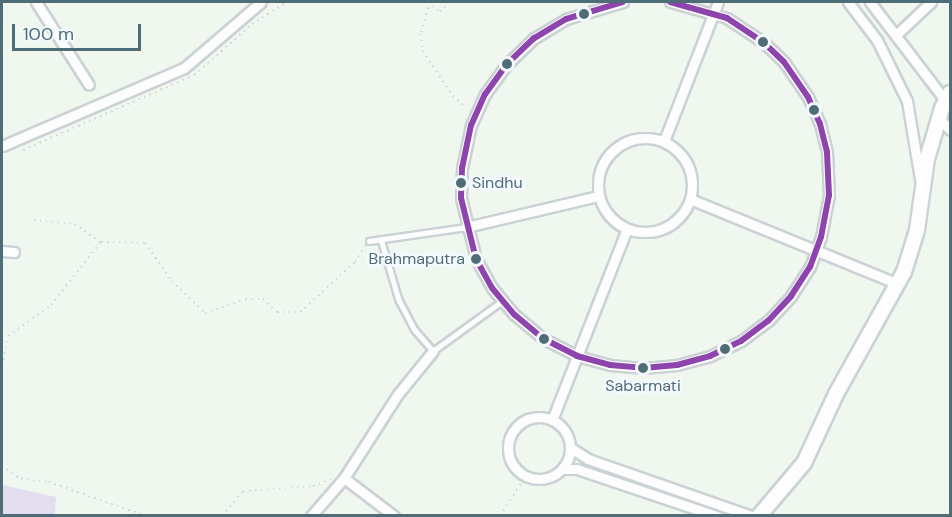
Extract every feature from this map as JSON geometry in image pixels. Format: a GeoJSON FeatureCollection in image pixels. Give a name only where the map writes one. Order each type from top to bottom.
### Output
{"type":"FeatureCollection","features":[{"type":"Feature","properties":{"kind":"main road"},"geometry":{"type":"LineString","coordinates":[[759,516],[804,463],[836,394],[898,284],[917,230],[927,159],[948,96]]}},
{"type":"Feature","properties":{"kind":"street"},"geometry":{"type":"LineString","coordinates":[[36,2],[89,86]]}},
{"type":"Feature","properties":{"kind":"street"},"geometry":{"type":"LineString","coordinates":[[2,146],[184,68],[261,2]]}},
{"type":"Feature","properties":{"kind":"street"},"geometry":{"type":"LineString","coordinates":[[623,2],[583,11],[534,38],[507,64],[477,111],[462,168],[466,227],[483,273],[502,301],[528,328],[577,356],[610,365],[643,368],[677,365],[718,353],[755,332],[780,309],[801,282],[817,251],[825,224],[830,180],[824,138],[815,110],[797,79],[774,51],[740,25],[714,13],[670,2]]}},
{"type":"Feature","properties":{"kind":"street"},"geometry":{"type":"LineString","coordinates":[[664,141],[718,2]]}},
{"type":"Feature","properties":{"kind":"street"},"geometry":{"type":"LineString","coordinates":[[848,2],[877,40],[906,101],[922,195]]}},
{"type":"Feature","properties":{"kind":"street"},"geometry":{"type":"LineString","coordinates":[[870,2],[948,96]]}},
{"type":"Feature","properties":{"kind":"street"},"geometry":{"type":"LineString","coordinates":[[897,34],[931,2]]}},
{"type":"Feature","properties":{"kind":"street"},"geometry":{"type":"LineString","coordinates":[[939,118],[951,130]]}},
{"type":"Feature","properties":{"kind":"street"},"geometry":{"type":"LineString","coordinates":[[638,138],[664,141],[676,149],[687,165],[692,185],[690,199],[676,220],[665,228],[640,232],[627,229],[608,216],[598,196],[600,170],[614,148],[638,138]]}},
{"type":"Feature","properties":{"kind":"street"},"geometry":{"type":"LineString","coordinates":[[466,227],[598,196]]}},
{"type":"Feature","properties":{"kind":"street"},"geometry":{"type":"LineString","coordinates":[[690,199],[898,284]]}},
{"type":"Feature","properties":{"kind":"street"},"geometry":{"type":"LineString","coordinates":[[552,420],[627,229]]}},
{"type":"Feature","properties":{"kind":"street"},"geometry":{"type":"LineString","coordinates":[[2,251],[14,252]]}},
{"type":"Feature","properties":{"kind":"street"},"geometry":{"type":"LineString","coordinates":[[311,516],[346,475],[398,394],[433,351]]}},
{"type":"Feature","properties":{"kind":"street"},"geometry":{"type":"LineString","coordinates":[[717,516],[582,471],[563,469],[542,480],[525,477],[508,457],[513,431],[535,417],[552,420],[563,428],[571,448],[588,459],[752,516]]}},
{"type":"Feature","properties":{"kind":"street"},"geometry":{"type":"LineString","coordinates":[[563,469],[571,448]]}},
{"type":"Feature","properties":{"kind":"street"},"geometry":{"type":"LineString","coordinates":[[346,475],[394,516]]}},
{"type":"Feature","properties":{"kind":"lane"},"geometry":{"type":"LineString","coordinates":[[369,241],[466,227]]}},
{"type":"Feature","properties":{"kind":"lane"},"geometry":{"type":"LineString","coordinates":[[381,239],[399,300],[415,330],[433,351],[502,301]]}},
{"type":"Feature","properties":{"kind":"path"},"geometry":{"type":"LineString","coordinates":[[430,2],[440,12],[449,2]]}},
{"type":"Feature","properties":{"kind":"path"},"geometry":{"type":"LineString","coordinates":[[432,5],[421,34],[423,51],[453,96],[477,111]]}},
{"type":"Feature","properties":{"kind":"path"},"geometry":{"type":"LineString","coordinates":[[34,220],[75,224],[101,242],[145,243],[172,281],[205,313],[246,299],[263,299],[277,312],[300,312],[355,262],[369,241]]}},
{"type":"Feature","properties":{"kind":"path"},"geometry":{"type":"LineString","coordinates":[[2,366],[8,336],[51,305],[101,242]]}},
{"type":"Feature","properties":{"kind":"path"},"geometry":{"type":"LineString","coordinates":[[2,466],[21,478],[49,482],[146,516]]}},
{"type":"Feature","properties":{"kind":"path"},"geometry":{"type":"LineString","coordinates":[[222,516],[243,491],[313,486],[346,475]]}},
{"type":"Feature","properties":{"kind":"path"},"geometry":{"type":"LineString","coordinates":[[500,516],[525,477]]}},
{"type":"Feature","properties":{"kind":"shaded area"},"geometry":{"type":"Polygon","coordinates":[[[2,2],[950,2],[950,515],[2,515],[2,2]]]}},
{"type":"Feature","properties":{"kind":"shaded area"},"geometry":{"type":"Polygon","coordinates":[[[2,485],[56,497],[55,515],[2,515],[2,485]]]}},
{"type":"Feature","properties":{"kind":"transit line"},"geometry":{"type":"LineString","coordinates":[[623,2],[566,19],[534,38],[507,64],[485,94],[471,125],[462,168],[461,198],[476,259],[492,288],[515,315],[544,339],[577,356],[610,365],[643,368],[677,365],[710,356],[741,341],[768,321],[791,296],[810,267],[821,237],[829,195],[827,152],[820,124],[808,97],[784,62],[763,42],[727,18],[670,2]]}},
{"type":"Feature","properties":{"kind":"place","name":"Sindhu"},"geometry":{"type":"Point","coordinates":[461,183]}},
{"type":"Feature","properties":{"kind":"place","name":"Brahmaputra"},"geometry":{"type":"Point","coordinates":[476,259]}},
{"type":"Feature","properties":{"kind":"place","name":"Sabarmati"},"geometry":{"type":"Point","coordinates":[643,368]}}]}
